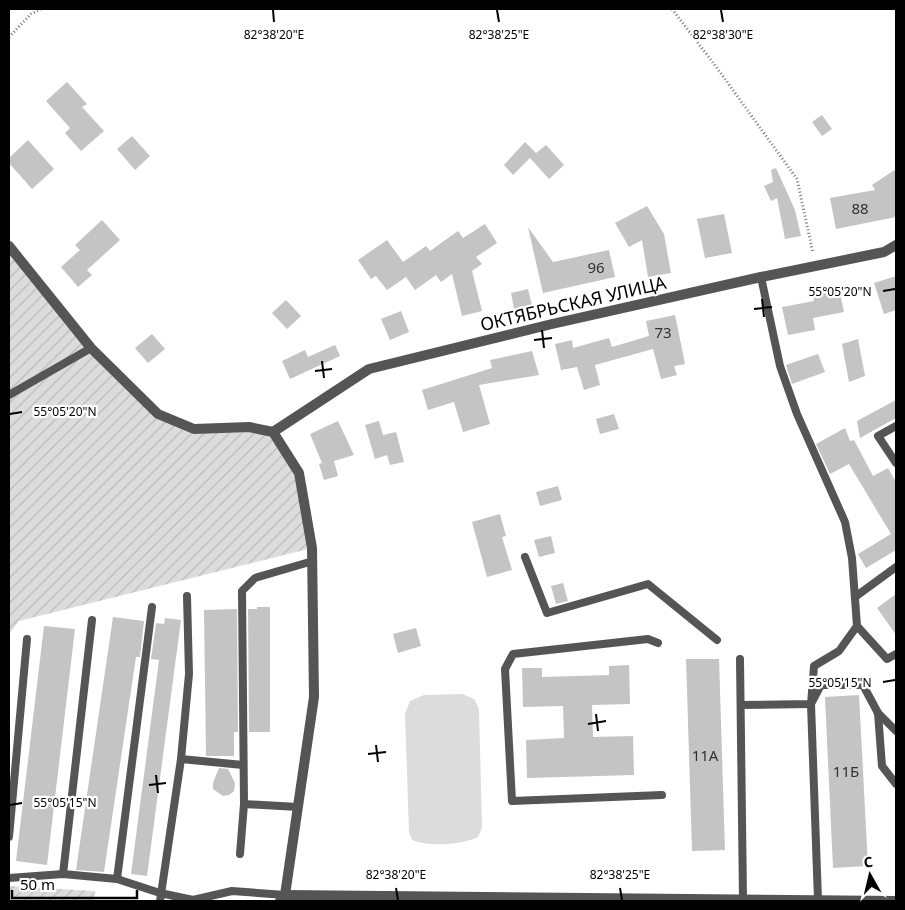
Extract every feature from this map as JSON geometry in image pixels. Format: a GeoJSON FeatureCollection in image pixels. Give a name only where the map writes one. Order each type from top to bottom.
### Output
{"type":"FeatureCollection","features":[{"type":"Feature","properties":{"kind":"street","name":"ОКТЯБРЬСКАЯ УЛИЦА"},"geometry":{"type":"LineString","coordinates":[[273,432],[369,369],[552,324],[761,277],[884,252],[896,245]]}},
{"type":"Feature","properties":{"kind":"street"},"geometry":{"type":"LineString","coordinates":[[10,251],[91,348],[158,414],[194,429],[249,427],[273,432],[299,473],[313,561],[314,697],[282,898],[896,901]]}},
{"type":"Feature","properties":{"kind":"lane"},"geometry":{"type":"LineString","coordinates":[[761,277],[780,366],[797,414],[845,522],[857,626],[887,659],[896,654]]}},
{"type":"Feature","properties":{"kind":"lane"},"geometry":{"type":"LineString","coordinates":[[9,395],[91,348]]}},
{"type":"Feature","properties":{"kind":"lane"},"geometry":{"type":"LineString","coordinates":[[896,426],[878,436],[896,463]]}},
{"type":"Feature","properties":{"kind":"lane"},"geometry":{"type":"LineString","coordinates":[[525,557],[547,613],[648,584],[717,640]]}},
{"type":"Feature","properties":{"kind":"lane"},"geometry":{"type":"LineString","coordinates":[[240,854],[244,804],[242,591],[254,578],[313,561]]}},
{"type":"Feature","properties":{"kind":"lane"},"geometry":{"type":"LineString","coordinates":[[855,597],[896,567]]}},
{"type":"Feature","properties":{"kind":"lane"},"geometry":{"type":"LineString","coordinates":[[160,897],[180,760],[189,674],[187,596]]}},
{"type":"Feature","properties":{"kind":"lane"},"geometry":{"type":"LineString","coordinates":[[117,879],[152,607]]}},
{"type":"Feature","properties":{"kind":"lane"},"geometry":{"type":"LineString","coordinates":[[63,874],[92,620]]}},
{"type":"Feature","properties":{"kind":"lane"},"geometry":{"type":"LineString","coordinates":[[818,900],[812,704],[814,666],[838,651],[857,626]]}},
{"type":"Feature","properties":{"kind":"lane"},"geometry":{"type":"LineString","coordinates":[[9,838],[28,639]]}},
{"type":"Feature","properties":{"kind":"lane"},"geometry":{"type":"LineString","coordinates":[[658,643],[648,639],[513,654],[505,669],[512,801],[662,794]]}},
{"type":"Feature","properties":{"kind":"lane"},"geometry":{"type":"LineString","coordinates":[[740,659],[743,899]]}},
{"type":"Feature","properties":{"kind":"lane"},"geometry":{"type":"LineString","coordinates":[[812,704],[821,685],[863,685],[878,714],[896,731]]}},
{"type":"Feature","properties":{"kind":"lane"},"geometry":{"type":"LineString","coordinates":[[741,705],[812,704]]}},
{"type":"Feature","properties":{"kind":"lane"},"geometry":{"type":"LineString","coordinates":[[878,714],[882,766],[896,784]]}},
{"type":"Feature","properties":{"kind":"lane"},"geometry":{"type":"LineString","coordinates":[[180,760],[244,765]]}},
{"type":"Feature","properties":{"kind":"lane"},"geometry":{"type":"LineString","coordinates":[[244,804],[298,807]]}},
{"type":"Feature","properties":{"kind":"lane"},"geometry":{"type":"LineString","coordinates":[[9,878],[63,874],[117,879],[160,897],[192,900],[232,891],[282,898]]}},
{"type":"Feature","properties":{"kind":"path"},"geometry":{"type":"LineString","coordinates":[[9,37],[31,14],[41,9]]}},
{"type":"Feature","properties":{"kind":"path"},"geometry":{"type":"LineString","coordinates":[[672,9],[797,179],[816,266]]}},
{"type":"Feature","properties":{"kind":"shaded area"},"geometry":{"type":"Polygon","coordinates":[[[9,246],[91,348],[158,414],[194,429],[273,432],[299,473],[312,548],[19,621],[9,634],[9,246]]]}},
{"type":"Feature","properties":{"kind":"shaded area"},"geometry":{"type":"Polygon","coordinates":[[[462,694],[474,699],[479,709],[482,827],[478,837],[463,842],[428,844],[412,840],[409,832],[405,714],[410,701],[424,695],[462,694]]]}},
{"type":"Feature","properties":{"kind":"shaded area"},"geometry":{"type":"Polygon","coordinates":[[[9,886],[95,891],[94,901],[9,901],[9,886]]]}},
{"type":"Feature","properties":{"kind":"building"},"geometry":{"type":"Polygon","coordinates":[[[67,82],[87,104],[82,107],[104,131],[81,151],[65,133],[70,128],[46,101],[67,82]]]}},
{"type":"Feature","properties":{"kind":"building"},"geometry":{"type":"Polygon","coordinates":[[[822,115],[832,129],[822,136],[812,122],[822,115]]]}},
{"type":"Feature","properties":{"kind":"building"},"geometry":{"type":"Polygon","coordinates":[[[132,136],[150,156],[135,170],[117,149],[132,136]]]}},
{"type":"Feature","properties":{"kind":"building"},"geometry":{"type":"Polygon","coordinates":[[[28,140],[54,169],[32,189],[9,163],[9,158],[28,140]]]}},
{"type":"Feature","properties":{"kind":"building"},"geometry":{"type":"Polygon","coordinates":[[[525,142],[536,153],[546,145],[564,165],[549,179],[530,158],[513,175],[504,165],[525,142]]]}},
{"type":"Feature","properties":{"kind":"building"},"geometry":{"type":"Polygon","coordinates":[[[776,168],[795,210],[801,236],[785,239],[777,198],[771,201],[764,186],[773,182],[771,170],[776,168]]]}},
{"type":"Feature","properties":{"kind":"building"},"geometry":{"type":"Polygon","coordinates":[[[896,169],[896,217],[836,229],[830,198],[875,190],[872,185],[896,169]]]}},
{"type":"Feature","properties":{"kind":"building"},"geometry":{"type":"Polygon","coordinates":[[[647,206],[664,234],[671,273],[648,277],[642,240],[629,247],[615,223],[647,206]]]}},
{"type":"Feature","properties":{"kind":"building"},"geometry":{"type":"Polygon","coordinates":[[[724,214],[732,253],[705,258],[697,219],[724,214]]]}},
{"type":"Feature","properties":{"kind":"building"},"geometry":{"type":"Polygon","coordinates":[[[102,220],[120,240],[87,270],[92,275],[78,287],[61,267],[80,250],[75,245],[102,220]]]}},
{"type":"Feature","properties":{"kind":"building"},"geometry":{"type":"Polygon","coordinates":[[[485,224],[497,243],[476,257],[482,264],[472,271],[482,311],[462,316],[452,274],[441,282],[436,275],[415,290],[406,277],[387,290],[376,276],[371,279],[358,260],[387,240],[403,262],[426,246],[430,251],[458,231],[463,238],[485,224]]]}},
{"type":"Feature","properties":{"kind":"building"},"geometry":{"type":"Polygon","coordinates":[[[528,227],[553,262],[609,250],[615,277],[543,293],[528,227]]]}},
{"type":"Feature","properties":{"kind":"building"},"geometry":{"type":"Polygon","coordinates":[[[896,276],[896,310],[884,314],[874,283],[896,276]]]}},
{"type":"Feature","properties":{"kind":"building"},"geometry":{"type":"Polygon","coordinates":[[[528,289],[532,305],[514,309],[511,293],[528,289]]]}},
{"type":"Feature","properties":{"kind":"building"},"geometry":{"type":"Polygon","coordinates":[[[839,289],[844,312],[813,318],[815,330],[788,335],[782,307],[814,301],[813,293],[839,289]]]}},
{"type":"Feature","properties":{"kind":"building"},"geometry":{"type":"Polygon","coordinates":[[[286,300],[301,316],[287,329],[272,313],[286,300]]]}},
{"type":"Feature","properties":{"kind":"building"},"geometry":{"type":"Polygon","coordinates":[[[401,311],[409,332],[390,340],[381,319],[401,311]]]}},
{"type":"Feature","properties":{"kind":"building"},"geometry":{"type":"Polygon","coordinates":[[[675,315],[685,364],[674,366],[677,375],[661,379],[653,349],[595,365],[600,385],[584,390],[577,367],[561,370],[555,344],[572,340],[573,348],[609,338],[612,347],[649,336],[646,321],[675,315]]]}},
{"type":"Feature","properties":{"kind":"building"},"geometry":{"type":"Polygon","coordinates":[[[152,334],[165,349],[148,363],[135,348],[152,334]]]}},
{"type":"Feature","properties":{"kind":"building"},"geometry":{"type":"Polygon","coordinates":[[[858,339],[865,376],[849,382],[842,344],[858,339]]]}},
{"type":"Feature","properties":{"kind":"building"},"geometry":{"type":"Polygon","coordinates":[[[335,345],[340,356],[290,379],[282,361],[305,350],[308,357],[335,345]]]}},
{"type":"Feature","properties":{"kind":"building"},"geometry":{"type":"Polygon","coordinates":[[[532,351],[539,375],[479,385],[490,424],[463,432],[454,402],[428,410],[422,390],[492,368],[490,360],[532,351]]]}},
{"type":"Feature","properties":{"kind":"building"},"geometry":{"type":"Polygon","coordinates":[[[818,354],[825,372],[792,384],[786,365],[818,354]]]}},
{"type":"Feature","properties":{"kind":"building"},"geometry":{"type":"Polygon","coordinates":[[[896,400],[896,418],[860,438],[857,421],[896,400]]]}},
{"type":"Feature","properties":{"kind":"building"},"geometry":{"type":"Polygon","coordinates":[[[614,414],[619,429],[600,434],[596,419],[614,414]]]}},
{"type":"Feature","properties":{"kind":"building"},"geometry":{"type":"Polygon","coordinates":[[[338,421],[354,455],[334,461],[338,476],[324,480],[319,464],[322,463],[310,434],[338,421]]]}},
{"type":"Feature","properties":{"kind":"building"},"geometry":{"type":"Polygon","coordinates":[[[379,421],[383,435],[396,432],[404,462],[390,465],[387,455],[375,459],[365,425],[379,421]]]}},
{"type":"Feature","properties":{"kind":"building"},"geometry":{"type":"Polygon","coordinates":[[[845,428],[850,441],[854,440],[873,476],[888,468],[896,482],[896,550],[866,568],[858,554],[891,534],[849,464],[830,474],[816,444],[845,428]]]}},
{"type":"Feature","properties":{"kind":"building"},"geometry":{"type":"Polygon","coordinates":[[[558,486],[562,500],[540,506],[536,492],[558,486]]]}},
{"type":"Feature","properties":{"kind":"building"},"geometry":{"type":"Polygon","coordinates":[[[500,514],[506,536],[502,537],[512,570],[487,577],[472,522],[500,514]]]}},
{"type":"Feature","properties":{"kind":"building"},"geometry":{"type":"Polygon","coordinates":[[[551,536],[555,553],[539,557],[534,540],[551,536]]]}},
{"type":"Feature","properties":{"kind":"building"},"geometry":{"type":"Polygon","coordinates":[[[563,583],[568,601],[556,604],[551,586],[563,583]]]}},
{"type":"Feature","properties":{"kind":"building"},"geometry":{"type":"Polygon","coordinates":[[[896,594],[896,635],[877,608],[896,594]]]}},
{"type":"Feature","properties":{"kind":"building"},"geometry":{"type":"Polygon","coordinates":[[[257,607],[270,607],[270,732],[249,732],[248,609],[257,609],[257,607]]]}},
{"type":"Feature","properties":{"kind":"building"},"geometry":{"type":"Polygon","coordinates":[[[237,609],[238,732],[234,732],[234,756],[206,756],[204,610],[237,609]]]}},
{"type":"Feature","properties":{"kind":"building"},"geometry":{"type":"Polygon","coordinates":[[[113,617],[144,621],[140,657],[136,657],[104,872],[76,870],[113,617]]]}},
{"type":"Feature","properties":{"kind":"building"},"geometry":{"type":"Polygon","coordinates":[[[165,618],[181,620],[147,876],[131,874],[159,660],[151,659],[156,623],[164,624],[165,618]]]}},
{"type":"Feature","properties":{"kind":"building"},"geometry":{"type":"Polygon","coordinates":[[[44,626],[75,629],[47,865],[16,861],[44,626]]]}},
{"type":"Feature","properties":{"kind":"building"},"geometry":{"type":"Polygon","coordinates":[[[416,628],[421,646],[398,653],[393,634],[416,628]]]}},
{"type":"Feature","properties":{"kind":"building"},"geometry":{"type":"Polygon","coordinates":[[[686,659],[719,659],[725,850],[692,851],[686,659]]]}},
{"type":"Feature","properties":{"kind":"building"},"geometry":{"type":"Polygon","coordinates":[[[629,665],[630,704],[592,705],[593,737],[633,736],[634,775],[527,778],[526,740],[564,738],[563,706],[523,707],[522,668],[542,668],[542,677],[609,675],[609,666],[629,665]]]}},
{"type":"Feature","properties":{"kind":"building"},"geometry":{"type":"Polygon","coordinates":[[[859,695],[868,866],[833,868],[825,697],[859,695]]]}},
{"type":"Feature","properties":{"kind":"building"},"geometry":{"type":"Polygon","coordinates":[[[219,768],[228,769],[235,783],[234,791],[229,795],[223,796],[213,789],[213,783],[219,768]]]}}]}
